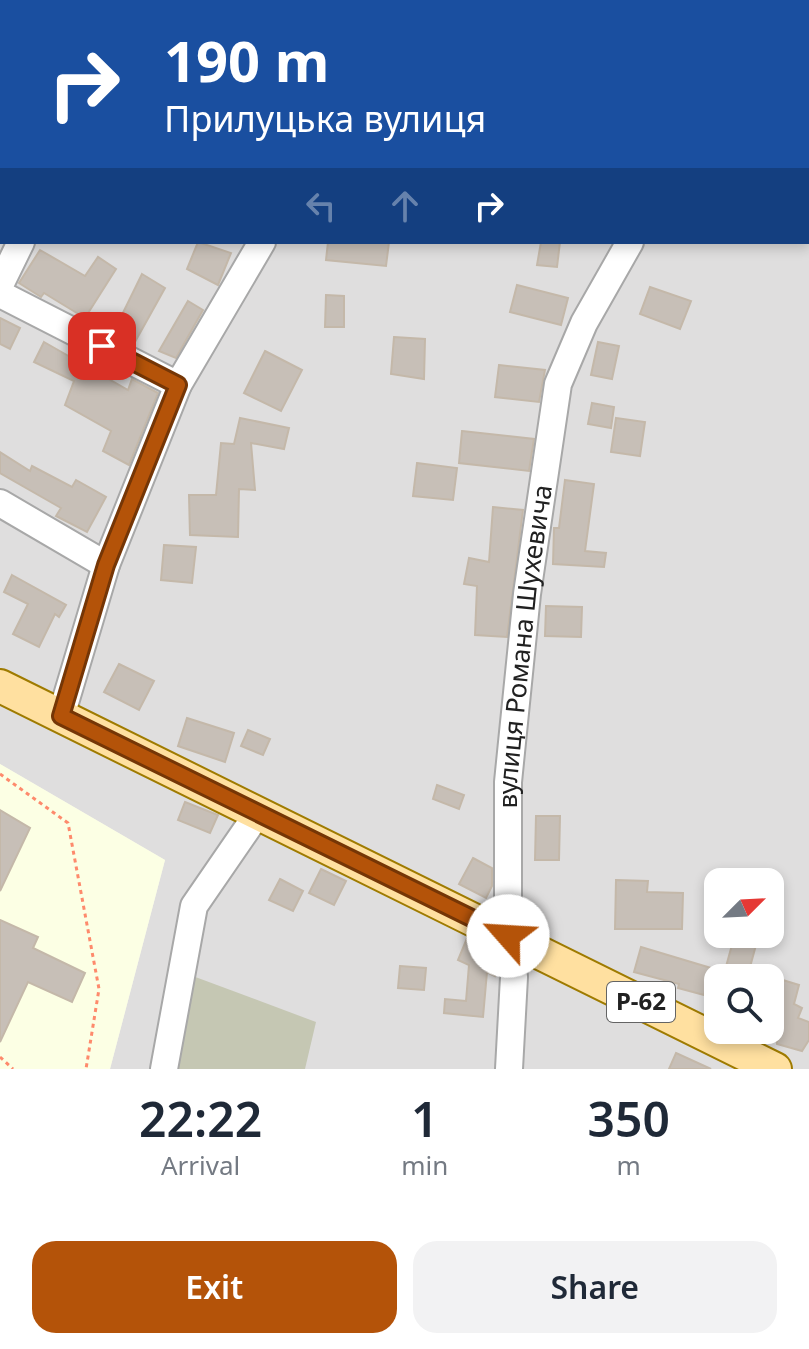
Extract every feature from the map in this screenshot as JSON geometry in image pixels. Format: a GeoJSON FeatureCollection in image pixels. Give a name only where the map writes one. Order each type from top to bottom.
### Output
{"type":"FeatureCollection","features":[{"type":"Feature","properties":{"kind":"main road","name":"Р-62"},"geometry":{"type":"LineString","coordinates":[[0,686],[775,1069]]}},
{"type":"Feature","properties":{"kind":"street"},"geometry":{"type":"LineString","coordinates":[[0,285],[20,244]]}},
{"type":"Feature","properties":{"kind":"street"},"geometry":{"type":"LineString","coordinates":[[61,716],[106,565],[178,385],[261,244]]}},
{"type":"Feature","properties":{"kind":"street","name":"вулиця Романа Шухевича"},"geometry":{"type":"LineString","coordinates":[[509,1069],[514,977],[508,936],[508,782],[527,594],[558,384],[584,323],[629,244]]}},
{"type":"Feature","properties":{"kind":"street"},"geometry":{"type":"LineString","coordinates":[[0,294],[178,385]]}},
{"type":"Feature","properties":{"kind":"street"},"geometry":{"type":"LineString","coordinates":[[0,503],[106,565]]}},
{"type":"Feature","properties":{"kind":"street"},"geometry":{"type":"LineString","coordinates":[[164,1069],[194,906],[258,813]]}},
{"type":"Feature","properties":{"kind":"path"},"geometry":{"type":"LineString","coordinates":[[0,774],[68,823],[99,989],[86,1069]]}},
{"type":"Feature","properties":{"kind":"path"},"geometry":{"type":"LineString","coordinates":[[0,1057],[13,1069]]}},
{"type":"Feature","properties":{"kind":"shaded area"},"geometry":{"type":"Polygon","coordinates":[[[0,244],[809,244],[809,1069],[110,1069],[165,860],[0,764],[0,244]]]}},
{"type":"Feature","properties":{"kind":"shaded area"},"geometry":{"type":"Polygon","coordinates":[[[0,764],[165,860],[110,1069],[0,1069],[0,764]]]}},
{"type":"Feature","properties":{"kind":"shaded area"},"geometry":{"type":"Polygon","coordinates":[[[190,975],[316,1022],[305,1069],[169,1069],[190,975]]]}},
{"type":"Feature","properties":{"kind":"building"},"geometry":{"type":"Polygon","coordinates":[[[197,244],[231,253],[218,285],[187,269],[197,244]]]}},
{"type":"Feature","properties":{"kind":"building"},"geometry":{"type":"Polygon","coordinates":[[[328,244],[389,244],[386,266],[326,260],[328,244]]]}},
{"type":"Feature","properties":{"kind":"building"},"geometry":{"type":"Polygon","coordinates":[[[541,244],[560,244],[557,267],[537,265],[541,244]]]}},
{"type":"Feature","properties":{"kind":"building"},"geometry":{"type":"Polygon","coordinates":[[[40,250],[85,276],[98,257],[116,269],[85,318],[44,293],[41,297],[19,283],[40,250]]]}},
{"type":"Feature","properties":{"kind":"building"},"geometry":{"type":"Polygon","coordinates":[[[142,274],[165,288],[135,342],[114,331],[142,274]]]}},
{"type":"Feature","properties":{"kind":"building"},"geometry":{"type":"Polygon","coordinates":[[[517,285],[568,298],[561,325],[510,312],[517,285]]]}},
{"type":"Feature","properties":{"kind":"building"},"geometry":{"type":"Polygon","coordinates":[[[650,287],[691,301],[680,329],[640,314],[650,287]]]}},
{"type":"Feature","properties":{"kind":"building"},"geometry":{"type":"Polygon","coordinates":[[[326,295],[344,296],[344,327],[325,327],[326,295]]]}},
{"type":"Feature","properties":{"kind":"building"},"geometry":{"type":"Polygon","coordinates":[[[188,301],[203,310],[176,358],[159,351],[188,301]]]}},
{"type":"Feature","properties":{"kind":"building"},"geometry":{"type":"Polygon","coordinates":[[[0,318],[20,328],[10,349],[0,344],[0,318]]]}},
{"type":"Feature","properties":{"kind":"building"},"geometry":{"type":"Polygon","coordinates":[[[394,337],[425,339],[424,379],[391,374],[394,337]]]}},
{"type":"Feature","properties":{"kind":"building"},"geometry":{"type":"Polygon","coordinates":[[[44,342],[128,390],[132,379],[158,393],[129,465],[103,451],[111,431],[65,405],[74,381],[34,362],[44,342]]]}},
{"type":"Feature","properties":{"kind":"building"},"geometry":{"type":"Polygon","coordinates":[[[598,342],[619,346],[612,379],[591,375],[598,342]]]}},
{"type":"Feature","properties":{"kind":"building"},"geometry":{"type":"Polygon","coordinates":[[[265,351],[302,370],[281,411],[244,393],[265,351]]]}},
{"type":"Feature","properties":{"kind":"building"},"geometry":{"type":"Polygon","coordinates":[[[499,365],[545,370],[539,402],[495,397],[499,365]]]}},
{"type":"Feature","properties":{"kind":"building"},"geometry":{"type":"Polygon","coordinates":[[[592,403],[614,407],[611,428],[588,424],[592,403]]]}},
{"type":"Feature","properties":{"kind":"building"},"geometry":{"type":"Polygon","coordinates":[[[240,418],[289,428],[284,449],[251,443],[255,490],[239,489],[238,537],[190,535],[189,495],[216,495],[221,443],[234,444],[240,418]]]}},
{"type":"Feature","properties":{"kind":"building"},"geometry":{"type":"Polygon","coordinates":[[[616,418],[645,422],[640,456],[611,452],[616,418]]]}},
{"type":"Feature","properties":{"kind":"building"},"geometry":{"type":"Polygon","coordinates":[[[462,431],[534,439],[529,471],[459,463],[462,431]]]}},
{"type":"Feature","properties":{"kind":"building"},"geometry":{"type":"Polygon","coordinates":[[[0,452],[30,471],[32,466],[72,487],[76,480],[106,497],[87,532],[56,516],[61,508],[0,473],[0,452]]]}},
{"type":"Feature","properties":{"kind":"building"},"geometry":{"type":"Polygon","coordinates":[[[417,463],[457,468],[453,500],[413,496],[417,463]]]}},
{"type":"Feature","properties":{"kind":"building"},"geometry":{"type":"Polygon","coordinates":[[[565,480],[594,484],[585,551],[606,553],[604,567],[553,564],[554,528],[559,528],[565,480]]]}},
{"type":"Feature","properties":{"kind":"building"},"geometry":{"type":"Polygon","coordinates":[[[493,507],[523,510],[507,637],[475,635],[477,586],[464,584],[469,558],[489,562],[493,507]]]}},
{"type":"Feature","properties":{"kind":"building"},"geometry":{"type":"Polygon","coordinates":[[[164,545],[196,547],[192,583],[161,580],[164,545]]]}},
{"type":"Feature","properties":{"kind":"building"},"geometry":{"type":"Polygon","coordinates":[[[12,575],[66,605],[59,617],[55,614],[39,647],[13,634],[28,604],[4,592],[12,575]]]}},
{"type":"Feature","properties":{"kind":"building"},"geometry":{"type":"Polygon","coordinates":[[[546,606],[582,607],[581,637],[545,636],[546,606]]]}},
{"type":"Feature","properties":{"kind":"building"},"geometry":{"type":"Polygon","coordinates":[[[119,664],[154,681],[139,710],[104,692],[119,664]]]}},
{"type":"Feature","properties":{"kind":"building"},"geometry":{"type":"Polygon","coordinates":[[[187,718],[234,733],[225,762],[178,746],[187,718]]]}},
{"type":"Feature","properties":{"kind":"building"},"geometry":{"type":"Polygon","coordinates":[[[248,730],[270,739],[263,755],[241,746],[248,730]]]}},
{"type":"Feature","properties":{"kind":"building"},"geometry":{"type":"Polygon","coordinates":[[[437,785],[464,795],[459,809],[433,799],[437,785]]]}},
{"type":"Feature","properties":{"kind":"building"},"geometry":{"type":"Polygon","coordinates":[[[185,802],[218,815],[210,833],[178,820],[185,802]]]}},
{"type":"Feature","properties":{"kind":"building"},"geometry":{"type":"Polygon","coordinates":[[[0,810],[30,828],[0,891],[0,810]]]}},
{"type":"Feature","properties":{"kind":"building"},"geometry":{"type":"Polygon","coordinates":[[[536,816],[560,816],[559,860],[535,860],[536,816]]]}},
{"type":"Feature","properties":{"kind":"building"},"geometry":{"type":"Polygon","coordinates":[[[473,858],[492,868],[492,886],[486,898],[459,884],[473,858]]]}},
{"type":"Feature","properties":{"kind":"building"},"geometry":{"type":"Polygon","coordinates":[[[321,869],[346,881],[334,905],[309,893],[321,869]]]}},
{"type":"Feature","properties":{"kind":"building"},"geometry":{"type":"Polygon","coordinates":[[[280,879],[303,891],[293,911],[269,900],[280,879]]]}},
{"type":"Feature","properties":{"kind":"building"},"geometry":{"type":"Polygon","coordinates":[[[616,880],[648,881],[647,892],[683,893],[682,929],[615,929],[616,880]]]}},
{"type":"Feature","properties":{"kind":"building"},"geometry":{"type":"Polygon","coordinates":[[[0,920],[38,937],[33,948],[85,973],[72,1002],[28,982],[0,1042],[0,920]]]}},
{"type":"Feature","properties":{"kind":"building"},"geometry":{"type":"Polygon","coordinates":[[[467,938],[494,951],[497,971],[495,976],[487,972],[483,1017],[444,1013],[445,999],[466,1001],[469,965],[458,960],[467,938]]]}},
{"type":"Feature","properties":{"kind":"building"},"geometry":{"type":"Polygon","coordinates":[[[641,947],[704,966],[704,995],[678,988],[679,984],[634,972],[641,947]]]}},
{"type":"Feature","properties":{"kind":"building"},"geometry":{"type":"Polygon","coordinates":[[[731,948],[755,948],[751,964],[727,964],[731,948]]]}},
{"type":"Feature","properties":{"kind":"building"},"geometry":{"type":"Polygon","coordinates":[[[400,966],[426,968],[424,990],[398,988],[400,966]]]}},
{"type":"Feature","properties":{"kind":"building"},"geometry":{"type":"Polygon","coordinates":[[[784,980],[799,985],[794,1004],[802,1008],[798,1018],[809,1022],[809,1040],[802,1051],[777,1044],[784,1044],[784,980]]]}},
{"type":"Feature","properties":{"kind":"building"},"geometry":{"type":"Polygon","coordinates":[[[676,1053],[711,1069],[669,1069],[676,1053]]]}},
{"type":"Feature","properties":{"kind":"route"},"geometry":{"type":"LineString","coordinates":[[102,346],[178,385],[106,565],[61,716],[508,936]]}}]}
